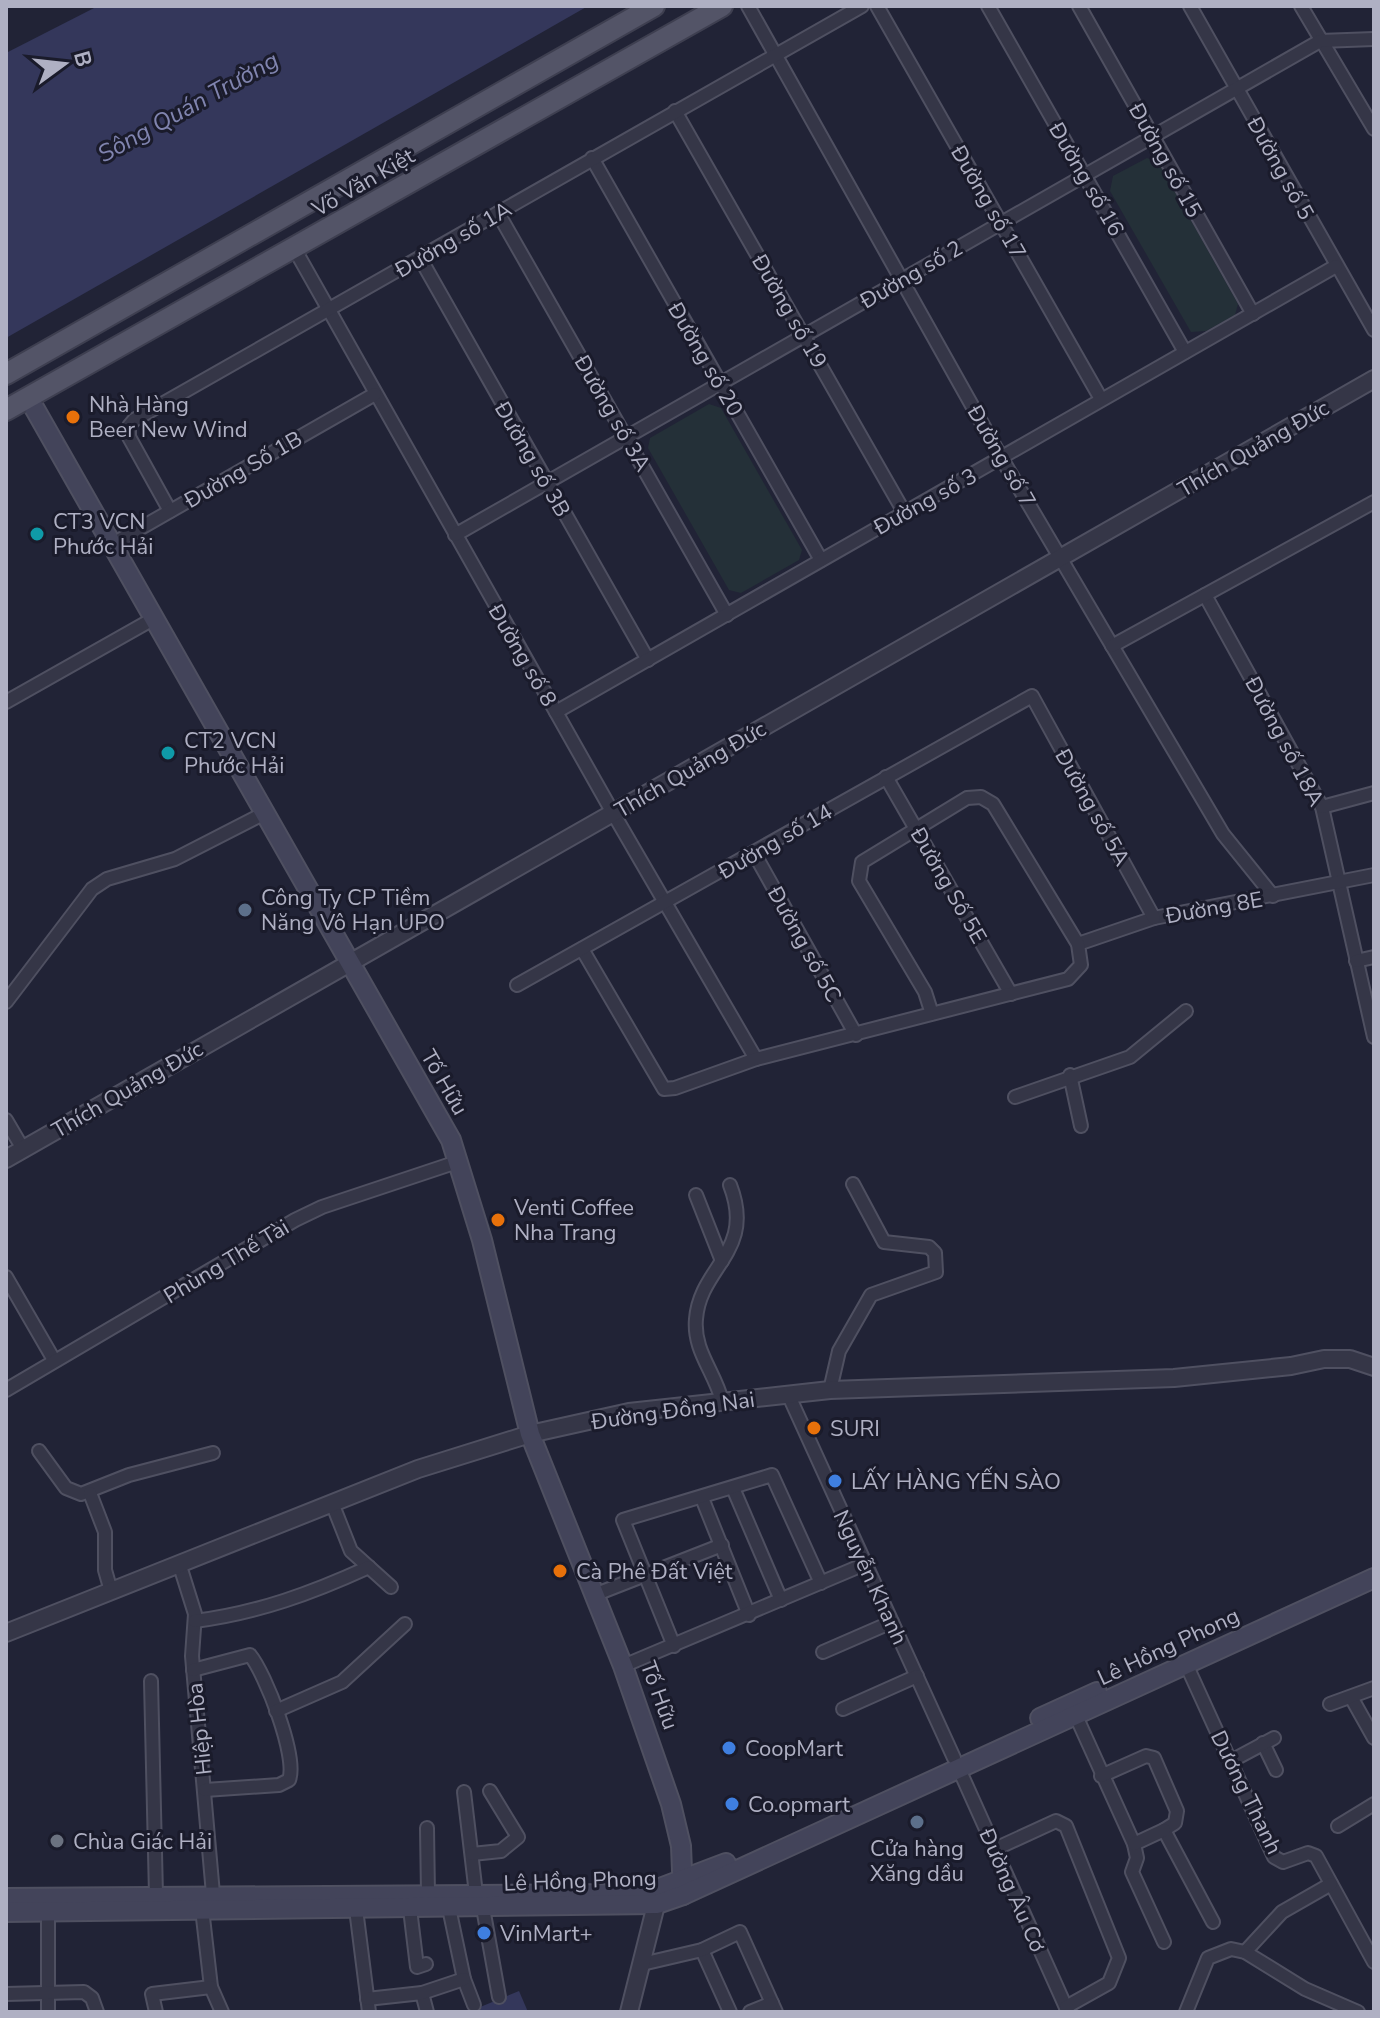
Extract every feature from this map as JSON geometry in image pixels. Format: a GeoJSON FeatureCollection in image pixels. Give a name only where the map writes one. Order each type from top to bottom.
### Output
{"type":"FeatureCollection","features":[{"type":"Feature","properties":{"kind":"main road","name":"Võ Văn Kiệt"},"geometry":{"type":"LineString","coordinates":[[8,367],[654,6]]}},
{"type":"Feature","properties":{"kind":"main road","name":"Võ Văn Kiệt"},"geometry":{"type":"LineString","coordinates":[[6,410],[722,6]]}},
{"type":"Feature","properties":{"kind":"main road","name":"Tố Hữu"},"geometry":{"type":"LineString","coordinates":[[8,367],[28,397],[460,1161],[530,1434],[623,1666],[671,1804],[681,1846],[683,1887]]}},
{"type":"Feature","properties":{"kind":"main road","name":"Lê Hồng Phong"},"geometry":{"type":"LineString","coordinates":[[6,1912],[156,1895],[207,1901],[356,1909],[449,1908],[480,1901],[620,1894],[659,1896],[1184,1659],[1374,1568]]}},
{"type":"Feature","properties":{"kind":"main road","name":"Lê Hồng Phong"},"geometry":{"type":"LineString","coordinates":[[956,1763],[1076,1716],[1184,1659],[1374,1578]]}},
{"type":"Feature","properties":{"kind":"main road","name":"Lê Hồng Phong"},"geometry":{"type":"LineString","coordinates":[[6,1898],[48,1905],[428,1894],[480,1901]]}},
{"type":"Feature","properties":{"kind":"street","name":"Đường số 7"},"geometry":{"type":"LineString","coordinates":[[748,6],[1002,459],[1062,556],[1112,646],[1223,834],[1273,896]]}},
{"type":"Feature","properties":{"kind":"street","name":"Đường số 1A"},"geometry":{"type":"LineString","coordinates":[[170,511],[131,444],[129,426],[862,6]]}},
{"type":"Feature","properties":{"kind":"street","name":"Đường số 17"},"geometry":{"type":"LineString","coordinates":[[877,6],[1101,399]]}},
{"type":"Feature","properties":{"kind":"street","name":"Đường số 16"},"geometry":{"type":"LineString","coordinates":[[988,6],[1185,352]]}},
{"type":"Feature","properties":{"kind":"street","name":"Đường số 15"},"geometry":{"type":"LineString","coordinates":[[1079,6],[1253,314]]}},
{"type":"Feature","properties":{"kind":"street","name":"Đường số 5"},"geometry":{"type":"LineString","coordinates":[[1190,6],[1374,330]]}},
{"type":"Feature","properties":{"kind":"street"},"geometry":{"type":"LineString","coordinates":[[1301,6],[1374,129]]}},
{"type":"Feature","properties":{"kind":"street","name":"Đường số 2"},"geometry":{"type":"LineString","coordinates":[[455,535],[1320,41],[1374,39]]}},
{"type":"Feature","properties":{"kind":"street","name":"Đường số 19"},"geometry":{"type":"LineString","coordinates":[[675,111],[904,512]]}},
{"type":"Feature","properties":{"kind":"street","name":"Đường số 20"},"geometry":{"type":"LineString","coordinates":[[592,158],[821,560]]}},
{"type":"Feature","properties":{"kind":"street","name":"Đường số 3A"},"geometry":{"type":"LineString","coordinates":[[498,213],[727,615]]}},
{"type":"Feature","properties":{"kind":"street","name":"Đường số 8"},"geometry":{"type":"LineString","coordinates":[[294,248],[664,903],[756,1059]]}},
{"type":"Feature","properties":{"kind":"street","name":"Đường số 3B"},"geometry":{"type":"LineString","coordinates":[[420,258],[648,660]]}},
{"type":"Feature","properties":{"kind":"street","name":"Đường số 3"},"geometry":{"type":"LineString","coordinates":[[556,712],[1336,266]]}},
{"type":"Feature","properties":{"kind":"street","name":"Thích Quảng Đức"},"geometry":{"type":"LineString","coordinates":[[6,1159],[1374,379]]}},
{"type":"Feature","properties":{"kind":"street","name":"Đường Số 1B"},"geometry":{"type":"LineString","coordinates":[[111,545],[375,394]]}},
{"type":"Feature","properties":{"kind":"street"},"geometry":{"type":"LineString","coordinates":[[1112,646],[1374,502]]}},
{"type":"Feature","properties":{"kind":"street","name":"Đường số 18A"},"geometry":{"type":"LineString","coordinates":[[1205,595],[1322,807],[1374,1037]]}},
{"type":"Feature","properties":{"kind":"street"},"geometry":{"type":"LineString","coordinates":[[6,684],[10,700],[153,619]]}},
{"type":"Feature","properties":{"kind":"street","name":"Đường số 14"},"geometry":{"type":"LineString","coordinates":[[517,985],[1032,696]]}},
{"type":"Feature","properties":{"kind":"street","name":"Đường số 5A"},"geometry":{"type":"LineString","coordinates":[[1032,696],[1154,918]]}},
{"type":"Feature","properties":{"kind":"street","name":"Đường Số 5E"},"geometry":{"type":"LineString","coordinates":[[886,777],[1011,994]]}},
{"type":"Feature","properties":{"kind":"street"},"geometry":{"type":"LineString","coordinates":[[1322,807],[1374,793]]}},
{"type":"Feature","properties":{"kind":"street"},"geometry":{"type":"LineString","coordinates":[[582,949],[664,1089],[756,1059],[1011,994],[1076,974],[1081,965],[1078,944],[987,799],[967,798],[862,862],[858,876],[925,992],[932,1014]]}},
{"type":"Feature","properties":{"kind":"street"},"geometry":{"type":"LineString","coordinates":[[6,1002],[92,889],[107,879],[170,862],[263,814]]}},
{"type":"Feature","properties":{"kind":"street","name":"Đường số 5C"},"geometry":{"type":"LineString","coordinates":[[754,853],[856,1035]]}},
{"type":"Feature","properties":{"kind":"street","name":"Đường 8E"},"geometry":{"type":"LineString","coordinates":[[1078,944],[1154,918],[1374,875]]}},
{"type":"Feature","properties":{"kind":"street"},"geometry":{"type":"LineString","coordinates":[[1356,961],[1374,957]]}},
{"type":"Feature","properties":{"kind":"street"},"geometry":{"type":"LineString","coordinates":[[1015,1097],[1142,1051],[1186,1011]]}},
{"type":"Feature","properties":{"kind":"street"},"geometry":{"type":"LineString","coordinates":[[1070,1075],[1081,1126]]}},
{"type":"Feature","properties":{"kind":"street"},"geometry":{"type":"LineString","coordinates":[[6,1120],[23,1149]]}},
{"type":"Feature","properties":{"kind":"street","name":"Phùng Thế Tài"},"geometry":{"type":"LineString","coordinates":[[6,1390],[295,1220],[322,1207],[460,1161]]}},
{"type":"Feature","properties":{"kind":"street"},"geometry":{"type":"LineString","coordinates":[[830,1390],[839,1351],[871,1295],[936,1272],[935,1253],[929,1247],[884,1242],[853,1184]]}},
{"type":"Feature","properties":{"kind":"street"},"geometry":{"type":"LineString","coordinates":[[722,1401],[718,1382],[699,1353],[695,1317],[739,1220],[730,1185]]}},
{"type":"Feature","properties":{"kind":"street"},"geometry":{"type":"LineString","coordinates":[[696,1195],[722,1261]]}},
{"type":"Feature","properties":{"kind":"street"},"geometry":{"type":"LineString","coordinates":[[6,1277],[54,1360]]}},
{"type":"Feature","properties":{"kind":"street","name":"Đường Đồng Nai"},"geometry":{"type":"LineString","coordinates":[[6,1633],[418,1469],[530,1434],[629,1412],[830,1390],[1174,1378],[1291,1366],[1324,1359],[1350,1359],[1374,1367]]}},
{"type":"Feature","properties":{"kind":"street","name":"Nguyễn Khanh"},"geometry":{"type":"LineString","coordinates":[[789,1396],[956,1763]]}},
{"type":"Feature","properties":{"kind":"street"},"geometry":{"type":"LineString","coordinates":[[39,1451],[66,1488],[81,1494],[129,1475],[213,1453]]}},
{"type":"Feature","properties":{"kind":"street"},"geometry":{"type":"LineString","coordinates":[[674,1646],[623,1520],[772,1475],[821,1583]]}},
{"type":"Feature","properties":{"kind":"street"},"geometry":{"type":"LineString","coordinates":[[733,1488],[781,1600]]}},
{"type":"Feature","properties":{"kind":"street"},"geometry":{"type":"LineString","coordinates":[[90,1493],[105,1532],[105,1570],[111,1591]]}},
{"type":"Feature","properties":{"kind":"street"},"geometry":{"type":"LineString","coordinates":[[702,1498],[749,1615]]}},
{"type":"Feature","properties":{"kind":"street"},"geometry":{"type":"LineString","coordinates":[[332,1503],[351,1551],[391,1587]]}},
{"type":"Feature","properties":{"kind":"street"},"geometry":{"type":"LineString","coordinates":[[594,1595],[644,1572],[722,1545]]}},
{"type":"Feature","properties":{"kind":"street"},"geometry":{"type":"LineString","coordinates":[[623,1666],[865,1564]]}},
{"type":"Feature","properties":{"kind":"street","name":"Hiệp Hòa"},"geometry":{"type":"LineString","coordinates":[[180,1566],[195,1621],[193,1670],[205,1790],[211,1987],[222,2012]]}},
{"type":"Feature","properties":{"kind":"street"},"geometry":{"type":"LineString","coordinates":[[195,1621],[263,1609],[307,1595],[369,1567]]}},
{"type":"Feature","properties":{"kind":"street"},"geometry":{"type":"LineString","coordinates":[[823,1652],[892,1622]]}},
{"type":"Feature","properties":{"kind":"street"},"geometry":{"type":"LineString","coordinates":[[276,1711],[342,1682],[405,1624]]}},
{"type":"Feature","properties":{"kind":"street"},"geometry":{"type":"LineString","coordinates":[[193,1670],[250,1655],[257,1664],[276,1711],[292,1767],[289,1780],[272,1786],[205,1790]]}},
{"type":"Feature","properties":{"kind":"street","name":"Dương Thanh"},"geometry":{"type":"LineString","coordinates":[[1184,1659],[1274,1857],[1283,1862],[1313,1853],[1374,1962]]}},
{"type":"Feature","properties":{"kind":"street"},"geometry":{"type":"LineString","coordinates":[[843,1709],[917,1676]]}},
{"type":"Feature","properties":{"kind":"street"},"geometry":{"type":"LineString","coordinates":[[151,1681],[156,1895]]}},
{"type":"Feature","properties":{"kind":"street"},"geometry":{"type":"LineString","coordinates":[[1330,1704],[1374,1688]]}},
{"type":"Feature","properties":{"kind":"street"},"geometry":{"type":"LineString","coordinates":[[1351,1697],[1374,1738]]}},
{"type":"Feature","properties":{"kind":"street"},"geometry":{"type":"LineString","coordinates":[[1076,1716],[1134,1844],[1137,1858],[1132,1872],[1164,1942]]}},
{"type":"Feature","properties":{"kind":"street"},"geometry":{"type":"LineString","coordinates":[[1231,1761],[1269,1741],[1276,1770]]}},
{"type":"Feature","properties":{"kind":"street"},"geometry":{"type":"LineString","coordinates":[[1101,1776],[1151,1755],[1177,1811],[1175,1823],[1134,1844]]}},
{"type":"Feature","properties":{"kind":"street","name":"Đường Âu Cơ"},"geometry":{"type":"LineString","coordinates":[[956,1763],[1067,2009]]}},
{"type":"Feature","properties":{"kind":"street"},"geometry":{"type":"LineString","coordinates":[[472,1854],[501,1851],[518,1837],[490,1791]]}},
{"type":"Feature","properties":{"kind":"street"},"geometry":{"type":"LineString","coordinates":[[464,1792],[480,1901],[499,1997]]}},
{"type":"Feature","properties":{"kind":"street"},"geometry":{"type":"LineString","coordinates":[[1338,1826],[1374,1804]]}},
{"type":"Feature","properties":{"kind":"street"},"geometry":{"type":"LineString","coordinates":[[995,1849],[1056,1821],[1066,1826],[1119,1958],[1109,1983],[1067,2009]]}},
{"type":"Feature","properties":{"kind":"street"},"geometry":{"type":"LineString","coordinates":[[427,1828],[428,1894]]}},
{"type":"Feature","properties":{"kind":"street"},"geometry":{"type":"LineString","coordinates":[[1164,1830],[1213,1922]]}},
{"type":"Feature","properties":{"kind":"street"},"geometry":{"type":"LineString","coordinates":[[1245,1952],[1282,1912],[1331,1884]]}},
{"type":"Feature","properties":{"kind":"street"},"geometry":{"type":"LineString","coordinates":[[629,2012],[659,1896]]}},
{"type":"Feature","properties":{"kind":"street"},"geometry":{"type":"LineString","coordinates":[[48,1905],[48,2012]]}},
{"type":"Feature","properties":{"kind":"street"},"geometry":{"type":"LineString","coordinates":[[449,1908],[464,1979],[474,2005]]}},
{"type":"Feature","properties":{"kind":"street"},"geometry":{"type":"LineString","coordinates":[[356,1909],[368,2005],[422,1993],[464,1979]]}},
{"type":"Feature","properties":{"kind":"street"},"geometry":{"type":"LineString","coordinates":[[410,1909],[417,1967],[426,1964]]}},
{"type":"Feature","properties":{"kind":"street"},"geometry":{"type":"LineString","coordinates":[[642,1964],[702,1950],[740,1932],[774,2007],[750,2012]]}},
{"type":"Feature","properties":{"kind":"street"},"geometry":{"type":"LineString","coordinates":[[1186,2012],[1208,1958],[1231,1949],[1245,1952],[1305,1989],[1358,2012]]}},
{"type":"Feature","properties":{"kind":"street"},"geometry":{"type":"LineString","coordinates":[[702,1950],[730,2012]]}},
{"type":"Feature","properties":{"kind":"street"},"geometry":{"type":"LineString","coordinates":[[156,2012],[152,1994],[211,1987]]}},
{"type":"Feature","properties":{"kind":"street"},"geometry":{"type":"LineString","coordinates":[[422,1993],[427,2012]]}},
{"type":"Feature","properties":{"kind":"street"},"geometry":{"type":"LineString","coordinates":[[6,1994],[89,1994],[97,2012]]}},
{"type":"Feature","properties":{"kind":"shaded area"},"geometry":{"type":"Polygon","coordinates":[[[1147,158],[1158,162],[1238,304],[1235,315],[1206,331],[1191,332],[1110,191],[1113,176],[1147,158]]]}},
{"type":"Feature","properties":{"kind":"shaded area"},"geometry":{"type":"Polygon","coordinates":[[[709,404],[721,408],[802,550],[799,560],[741,593],[729,590],[648,448],[650,438],[709,404]]]}},
{"type":"Feature","properties":{"kind":"water","name":"Sông Quán Trường"},"geometry":{"type":"Polygon","coordinates":[[[98,6],[588,6],[6,338],[6,53],[98,6]]]}},
{"type":"Feature","properties":{"kind":"water"},"geometry":{"type":"Polygon","coordinates":[[[519,1991],[528,2012],[468,2012],[519,1991]]]}},
{"type":"Feature","properties":{"kind":"place","name":"Nhà Hàng Beer New Wind"},"geometry":{"type":"Point","coordinates":[73,417]}},
{"type":"Feature","properties":{"kind":"place","name":"CT3 VCN Phước Hải"},"geometry":{"type":"Point","coordinates":[37,534]}},
{"type":"Feature","properties":{"kind":"place","name":"CT2 VCN Phước Hải"},"geometry":{"type":"Point","coordinates":[168,753]}},
{"type":"Feature","properties":{"kind":"place","name":"Công Ty CP Tiềm Năng Vô Hạn UPO"},"geometry":{"type":"Point","coordinates":[245,910]}},
{"type":"Feature","properties":{"kind":"place","name":"Venti Coffee Nha Trang"},"geometry":{"type":"Point","coordinates":[498,1220]}},
{"type":"Feature","properties":{"kind":"place","name":"SURI"},"geometry":{"type":"Point","coordinates":[814,1428]}},
{"type":"Feature","properties":{"kind":"place","name":"LẤY HÀNG YẾN SÀO"},"geometry":{"type":"Point","coordinates":[835,1481]}},
{"type":"Feature","properties":{"kind":"place","name":"Cà Phê Đất Việt"},"geometry":{"type":"Point","coordinates":[560,1571]}},
{"type":"Feature","properties":{"kind":"place","name":"CoopMart"},"geometry":{"type":"Point","coordinates":[729,1748]}},
{"type":"Feature","properties":{"kind":"place","name":"Co.opmart"},"geometry":{"type":"Point","coordinates":[732,1804]}},
{"type":"Feature","properties":{"kind":"place","name":"Cửa hàng Xăng dầu"},"geometry":{"type":"Point","coordinates":[917,1822]}},
{"type":"Feature","properties":{"kind":"place","name":"Chùa Giác Hải"},"geometry":{"type":"Point","coordinates":[57,1841]}},
{"type":"Feature","properties":{"kind":"place","name":"VinMart+"},"geometry":{"type":"Point","coordinates":[484,1933]}}]}
